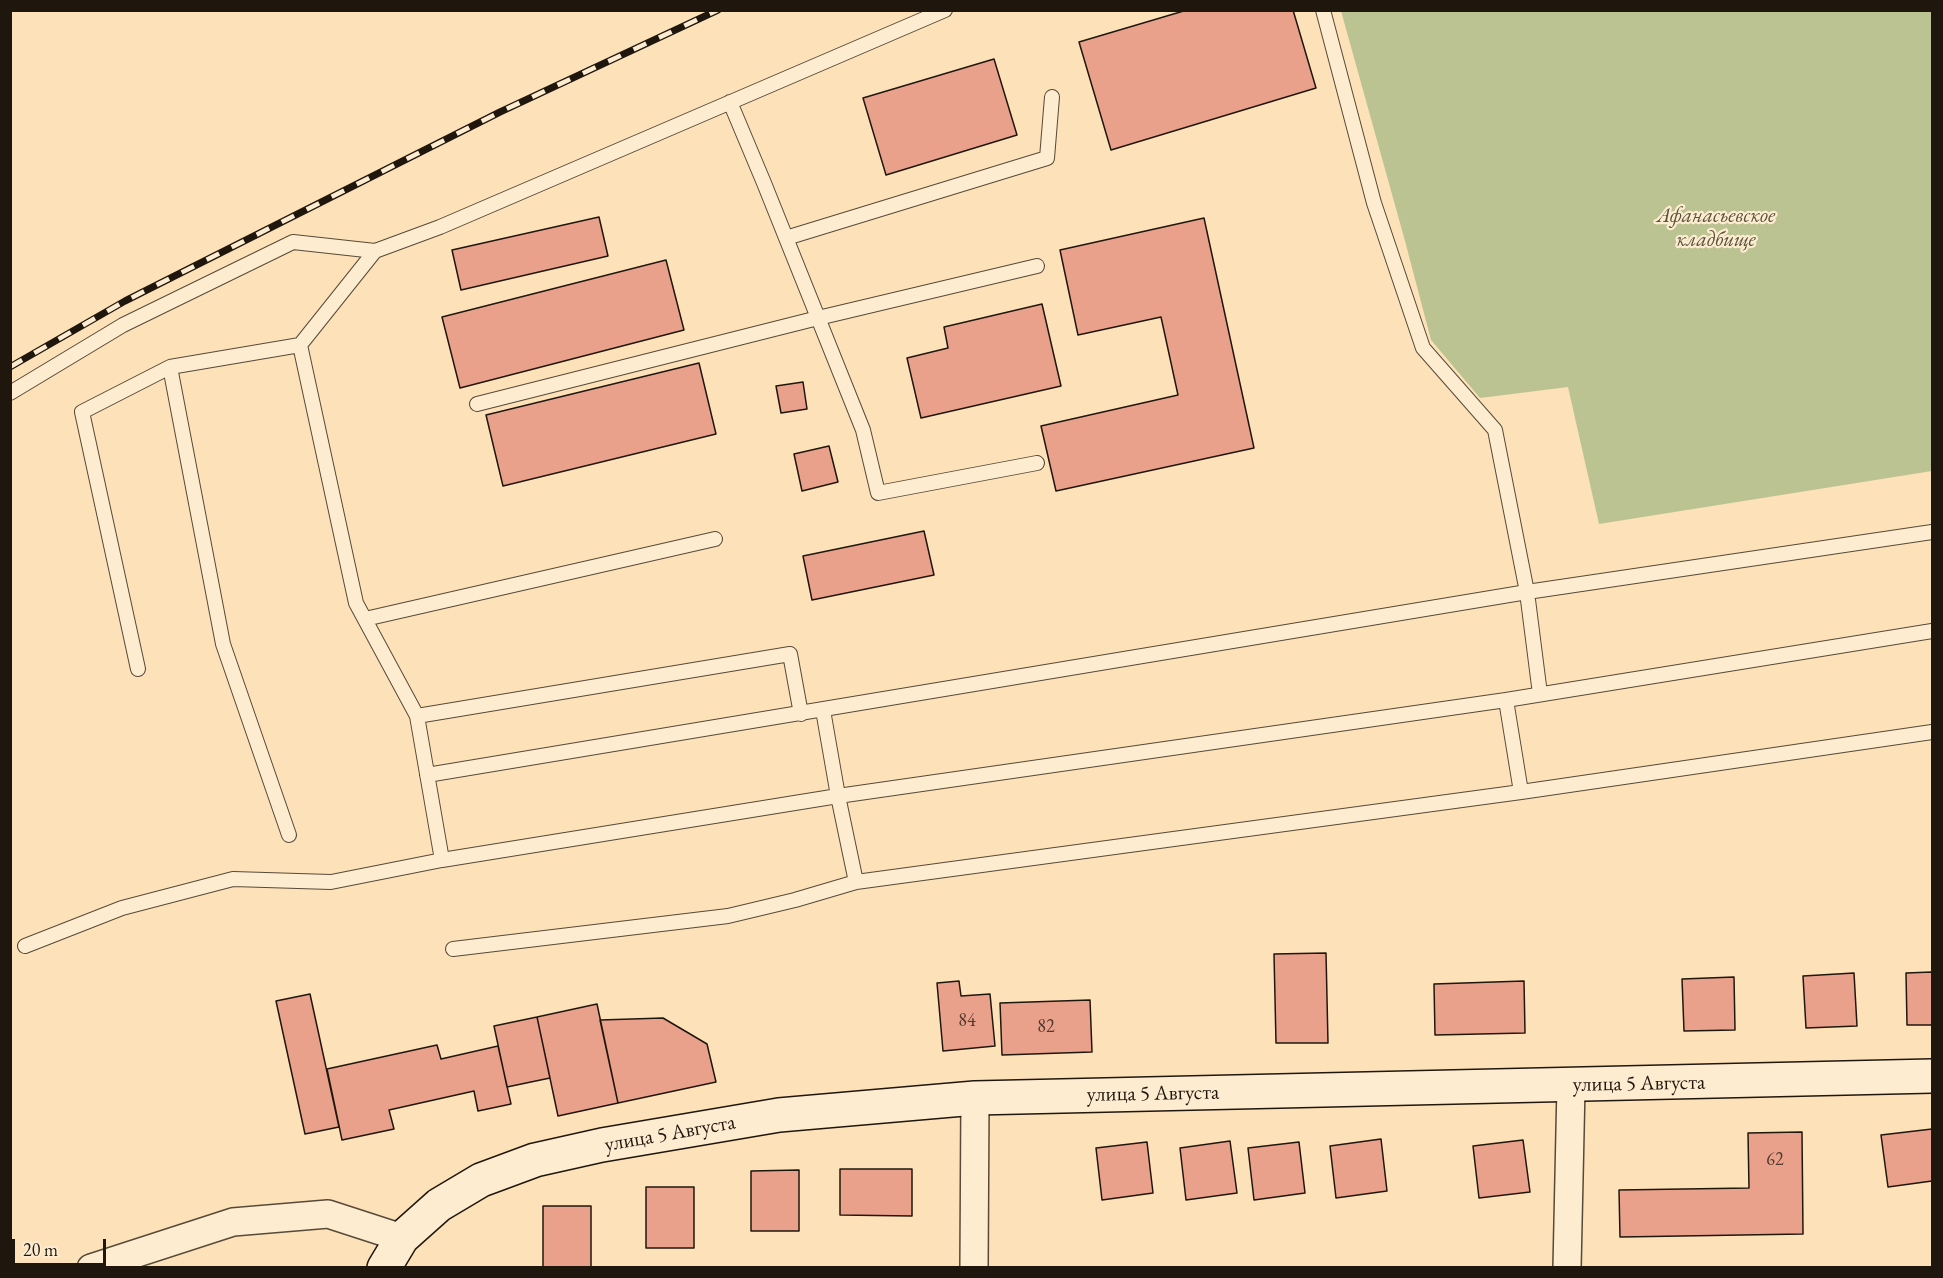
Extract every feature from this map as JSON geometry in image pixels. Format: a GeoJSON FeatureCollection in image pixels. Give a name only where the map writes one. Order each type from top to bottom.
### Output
{"type":"FeatureCollection","features":[{"type":"Feature","properties":{"kind":"main road","name":"улица 5 Августа"},"geometry":{"type":"LineString","coordinates":[[384,1268],[402,1238],[439,1205],[481,1180],[535,1160],[602,1145],[779,1115],[975,1098],[1932,1076]]}},
{"type":"Feature","properties":{"kind":"street"},"geometry":{"type":"LineString","coordinates":[[1567,1268],[1571,1086]]}},
{"type":"Feature","properties":{"kind":"street"},"geometry":{"type":"LineString","coordinates":[[974,1268],[975,1098]]}},
{"type":"Feature","properties":{"kind":"street"},"geometry":{"type":"LineString","coordinates":[[91,1268],[232,1222],[328,1214],[402,1238]]}},
{"type":"Feature","properties":{"kind":"lane"},"geometry":{"type":"LineString","coordinates":[[10,393],[123,325],[293,242],[375,251],[440,227],[945,10]]}},
{"type":"Feature","properties":{"kind":"lane"},"geometry":{"type":"LineString","coordinates":[[1323,10],[1374,203],[1423,348],[1495,430],[1527,591],[1540,694]]}},
{"type":"Feature","properties":{"kind":"lane"},"geometry":{"type":"LineString","coordinates":[[786,238],[1047,158],[1052,98]]}},
{"type":"Feature","properties":{"kind":"lane"},"geometry":{"type":"LineString","coordinates":[[730,102],[863,430],[878,493],[1037,463]]}},
{"type":"Feature","properties":{"kind":"lane"},"geometry":{"type":"LineString","coordinates":[[138,669],[82,412],[170,368],[300,345],[375,251]]}},
{"type":"Feature","properties":{"kind":"lane"},"geometry":{"type":"LineString","coordinates":[[477,404],[818,318],[1037,266]]}},
{"type":"Feature","properties":{"kind":"lane"},"geometry":{"type":"LineString","coordinates":[[300,345],[356,603],[417,716],[442,860]]}},
{"type":"Feature","properties":{"kind":"lane"},"geometry":{"type":"LineString","coordinates":[[170,368],[223,644],[289,835]]}},
{"type":"Feature","properties":{"kind":"lane"},"geometry":{"type":"LineString","coordinates":[[427,775],[1527,591],[1932,532]]}},
{"type":"Feature","properties":{"kind":"lane"},"geometry":{"type":"LineString","coordinates":[[365,619],[716,539]]}},
{"type":"Feature","properties":{"kind":"lane"},"geometry":{"type":"LineString","coordinates":[[26,946],[122,908],[233,879],[331,882],[442,860],[838,796],[1506,700],[1932,631]]}},
{"type":"Feature","properties":{"kind":"lane"},"geometry":{"type":"LineString","coordinates":[[417,716],[790,654],[801,714]]}},
{"type":"Feature","properties":{"kind":"lane"},"geometry":{"type":"LineString","coordinates":[[1506,700],[1521,792]]}},
{"type":"Feature","properties":{"kind":"lane"},"geometry":{"type":"LineString","coordinates":[[823,710],[856,882]]}},
{"type":"Feature","properties":{"kind":"lane"},"geometry":{"type":"LineString","coordinates":[[453,949],[728,916],[856,882],[1521,792],[1932,732]]}},
{"type":"Feature","properties":{"kind":"green space","name":"Афанасьевское кладбище"},"geometry":{"type":"Polygon","coordinates":[[[1341,11],[1932,11],[1932,471],[1599,524],[1568,387],[1480,398],[1431,340],[1341,11]]]}},
{"type":"Feature","properties":{"kind":"building"},"geometry":{"type":"Polygon","coordinates":[[[1187,10],[1293,10],[1316,88],[1111,150],[1079,42],[1187,10]]]}},
{"type":"Feature","properties":{"kind":"building"},"geometry":{"type":"Polygon","coordinates":[[[994,59],[1017,135],[886,175],[863,98],[994,59]]]}},
{"type":"Feature","properties":{"kind":"building"},"geometry":{"type":"Polygon","coordinates":[[[599,217],[608,256],[461,290],[452,250],[599,217]]]}},
{"type":"Feature","properties":{"kind":"building"},"geometry":{"type":"Polygon","coordinates":[[[1204,218],[1254,448],[1056,491],[1041,426],[1178,395],[1161,317],[1078,335],[1060,250],[1204,218]]]}},
{"type":"Feature","properties":{"kind":"building"},"geometry":{"type":"Polygon","coordinates":[[[666,260],[684,330],[460,388],[442,317],[666,260]]]}},
{"type":"Feature","properties":{"kind":"building"},"geometry":{"type":"Polygon","coordinates":[[[1042,304],[1061,386],[921,418],[907,358],[948,348],[944,327],[1042,304]]]}},
{"type":"Feature","properties":{"kind":"building"},"geometry":{"type":"Polygon","coordinates":[[[699,363],[716,434],[503,486],[486,415],[699,363]]]}},
{"type":"Feature","properties":{"kind":"building"},"geometry":{"type":"Polygon","coordinates":[[[803,382],[807,409],[781,413],[776,386],[803,382]]]}},
{"type":"Feature","properties":{"kind":"building"},"geometry":{"type":"Polygon","coordinates":[[[829,446],[838,482],[802,491],[794,454],[829,446]]]}},
{"type":"Feature","properties":{"kind":"building"},"geometry":{"type":"Polygon","coordinates":[[[924,531],[934,575],[812,600],[803,556],[924,531]]]}},
{"type":"Feature","properties":{"kind":"building"},"geometry":{"type":"Polygon","coordinates":[[[1326,953],[1328,1043],[1276,1043],[1274,954],[1326,953]]]}},
{"type":"Feature","properties":{"kind":"building"},"geometry":{"type":"Polygon","coordinates":[[[1932,972],[1932,1025],[1907,1025],[1906,973],[1932,972]]]}},
{"type":"Feature","properties":{"kind":"building"},"geometry":{"type":"Polygon","coordinates":[[[1854,973],[1857,1026],[1806,1028],[1803,976],[1854,973]]]}},
{"type":"Feature","properties":{"kind":"building"},"geometry":{"type":"Polygon","coordinates":[[[1734,977],[1735,1030],[1684,1031],[1682,979],[1734,977]]]}},
{"type":"Feature","properties":{"kind":"building"},"geometry":{"type":"Polygon","coordinates":[[[959,981],[961,996],[990,994],[995,1046],[943,1051],[937,983],[959,981]]]}},
{"type":"Feature","properties":{"kind":"building"},"geometry":{"type":"Polygon","coordinates":[[[1524,981],[1525,1033],[1435,1035],[1434,984],[1524,981]]]}},
{"type":"Feature","properties":{"kind":"building"},"geometry":{"type":"Polygon","coordinates":[[[310,994],[339,1127],[305,1134],[276,1001],[310,994]]]}},
{"type":"Feature","properties":{"kind":"building"},"geometry":{"type":"Polygon","coordinates":[[[1090,1000],[1092,1052],[1002,1055],[1000,1003],[1090,1000]]]}},
{"type":"Feature","properties":{"kind":"building"},"geometry":{"type":"Polygon","coordinates":[[[597,1004],[618,1103],[558,1116],[537,1017],[597,1004]]]}},
{"type":"Feature","properties":{"kind":"building"},"geometry":{"type":"Polygon","coordinates":[[[537,1017],[550,1078],[507,1087],[494,1026],[537,1017]]]}},
{"type":"Feature","properties":{"kind":"building"},"geometry":{"type":"Polygon","coordinates":[[[663,1018],[707,1044],[716,1082],[618,1103],[600,1020],[663,1018]]]}},
{"type":"Feature","properties":{"kind":"building"},"geometry":{"type":"Polygon","coordinates":[[[437,1045],[441,1059],[498,1046],[511,1104],[478,1111],[474,1091],[389,1110],[394,1129],[342,1140],[327,1069],[437,1045]]]}},
{"type":"Feature","properties":{"kind":"building"},"geometry":{"type":"Polygon","coordinates":[[[1932,1129],[1932,1181],[1888,1187],[1881,1135],[1932,1129]]]}},
{"type":"Feature","properties":{"kind":"building"},"geometry":{"type":"Polygon","coordinates":[[[1802,1132],[1803,1234],[1620,1237],[1619,1190],[1749,1188],[1748,1133],[1802,1132]]]}},
{"type":"Feature","properties":{"kind":"building"},"geometry":{"type":"Polygon","coordinates":[[[1381,1139],[1387,1191],[1336,1198],[1330,1146],[1381,1139]]]}},
{"type":"Feature","properties":{"kind":"building"},"geometry":{"type":"Polygon","coordinates":[[[1523,1140],[1530,1192],[1479,1198],[1473,1146],[1523,1140]]]}},
{"type":"Feature","properties":{"kind":"building"},"geometry":{"type":"Polygon","coordinates":[[[1230,1141],[1237,1193],[1186,1200],[1180,1148],[1230,1141]]]}},
{"type":"Feature","properties":{"kind":"building"},"geometry":{"type":"Polygon","coordinates":[[[1147,1142],[1153,1193],[1102,1200],[1096,1148],[1147,1142]]]}},
{"type":"Feature","properties":{"kind":"building"},"geometry":{"type":"Polygon","coordinates":[[[1299,1142],[1305,1193],[1254,1200],[1248,1148],[1299,1142]]]}},
{"type":"Feature","properties":{"kind":"building"},"geometry":{"type":"Polygon","coordinates":[[[840,1169],[912,1169],[912,1216],[840,1215],[840,1169]]]}},
{"type":"Feature","properties":{"kind":"building"},"geometry":{"type":"Polygon","coordinates":[[[799,1170],[799,1231],[751,1231],[751,1171],[799,1170]]]}},
{"type":"Feature","properties":{"kind":"building"},"geometry":{"type":"Polygon","coordinates":[[[646,1187],[694,1187],[694,1248],[646,1248],[646,1187]]]}},
{"type":"Feature","properties":{"kind":"building"},"geometry":{"type":"Polygon","coordinates":[[[543,1206],[591,1206],[591,1267],[543,1267],[543,1206]]]}},
{"type":"Feature","properties":{"kind":"railway"},"geometry":{"type":"LineString","coordinates":[[10,367],[125,301],[500,112],[718,10]]}}]}
